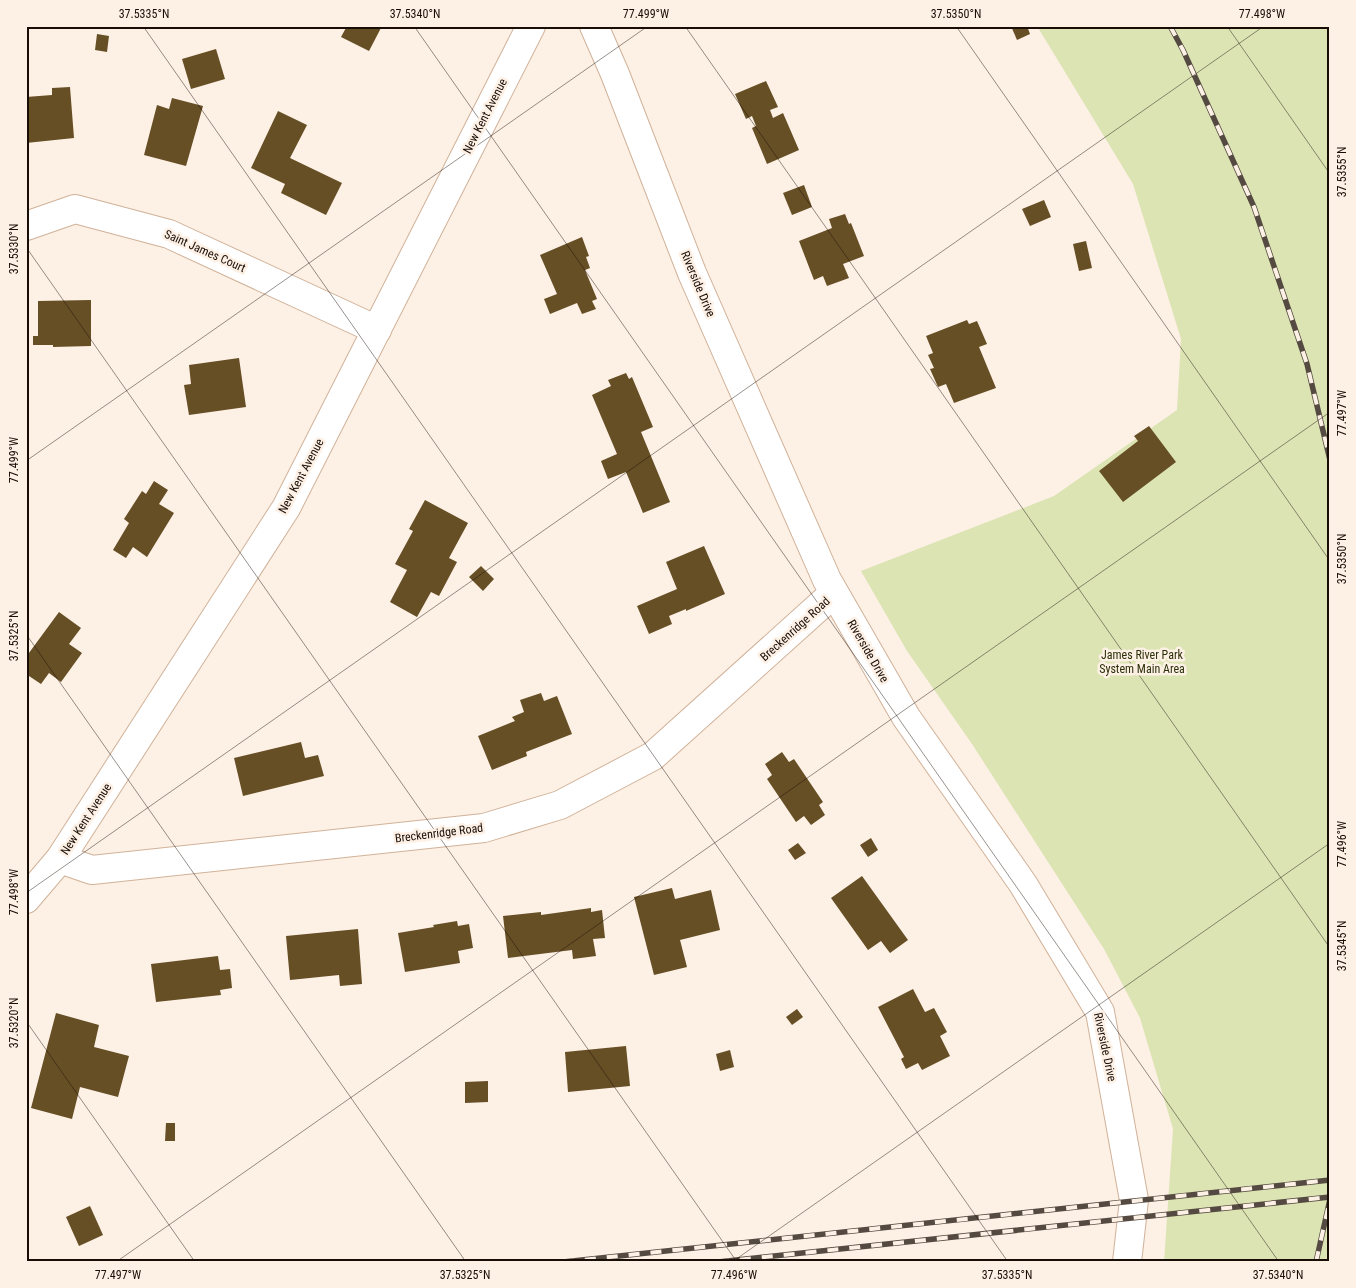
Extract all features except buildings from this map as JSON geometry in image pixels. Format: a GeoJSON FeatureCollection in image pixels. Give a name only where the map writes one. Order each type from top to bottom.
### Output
{"type":"FeatureCollection","features":[{"type":"Feature","properties":{"kind":"street","name":"New Kent Avenue"},"geometry":{"type":"LineString","coordinates":[[26,899],[60,859],[286,508],[531,26]]}},
{"type":"Feature","properties":{"kind":"street","name":"Riverside Drive"},"geometry":{"type":"LineString","coordinates":[[594,26],[615,74],[692,273],[826,580],[906,717],[1023,884],[1100,1012],[1134,1200],[1127,1262]]}},
{"type":"Feature","properties":{"kind":"street","name":"Saint James Court"},"geometry":{"type":"LineString","coordinates":[[26,226],[76,209],[169,234],[377,330]]}},
{"type":"Feature","properties":{"kind":"street","name":"Breckenridge Road"},"geometry":{"type":"LineString","coordinates":[[60,859],[92,870],[484,828],[560,806],[653,756],[834,594]]}},
{"type":"Feature","properties":{"kind":"green space","name":"James River Park System Main Area"},"geometry":{"type":"Polygon","coordinates":[[[1037,26],[1330,26],[1330,1262],[1164,1262],[1173,1129],[1140,1018],[1104,949],[972,744],[907,651],[861,571],[1054,496],[1177,410],[1181,339],[1133,184],[1037,26]]]}},
{"type":"Feature","properties":{"kind":"railway"},"geometry":{"type":"LineString","coordinates":[[1170,26],[1183,50],[1254,207],[1307,364],[1330,460]]}},
{"type":"Feature","properties":{"kind":"railway"},"geometry":{"type":"LineString","coordinates":[[563,1262],[1330,1180]]}},
{"type":"Feature","properties":{"kind":"railway"},"geometry":{"type":"LineString","coordinates":[[718,1262],[1330,1197]]}},
{"type":"Feature","properties":{"kind":"railway"},"geometry":{"type":"LineString","coordinates":[[1316,1262],[1330,1199]]}}]}
